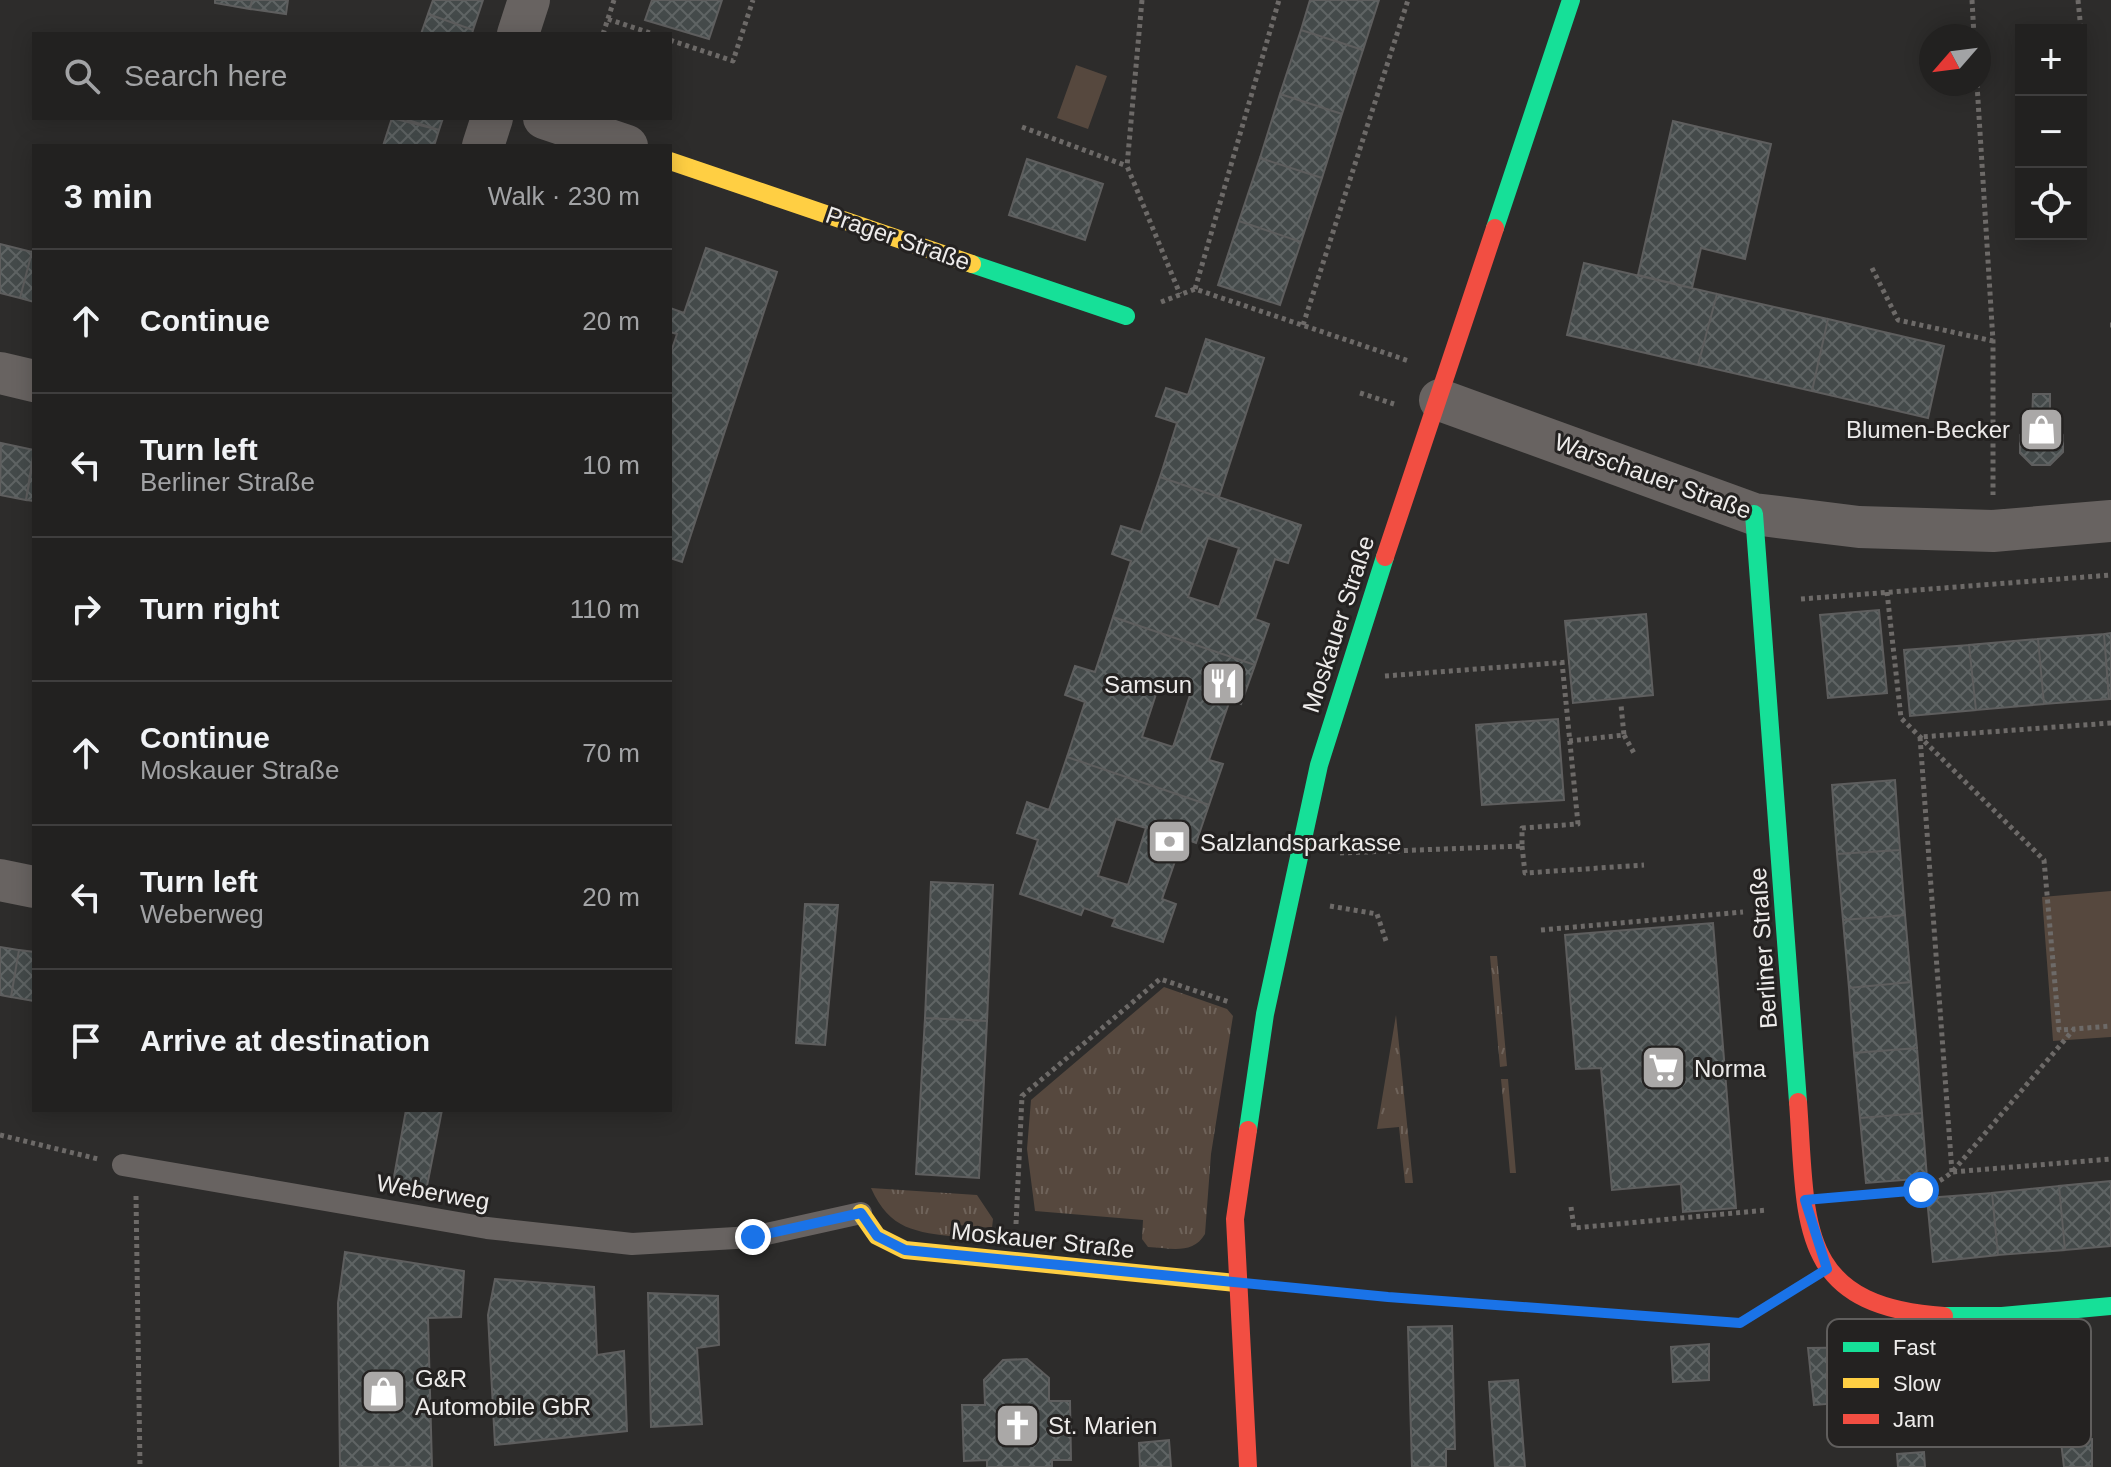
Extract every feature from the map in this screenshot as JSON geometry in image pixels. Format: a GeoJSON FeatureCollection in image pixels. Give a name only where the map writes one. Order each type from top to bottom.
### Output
{"type":"FeatureCollection","features":[{"type":"Feature","properties":{"kind":"street"},"geometry":{"type":"LineString","coordinates":[[519,32],[529,0]]}},
{"type":"Feature","properties":{"kind":"street","name":"Moskauer Straße"},"geometry":{"type":"LineString","coordinates":[[1248,1467],[1235,1219],[1265,1014],[1289,900],[1319,765],[1344,679],[1571,0]]}},
{"type":"Feature","properties":{"kind":"street"},"geometry":{"type":"LineString","coordinates":[[484,144],[491,120]]}},
{"type":"Feature","properties":{"kind":"street"},"geometry":{"type":"LineString","coordinates":[[550,120],[621,144]]}},
{"type":"Feature","properties":{"kind":"street","name":"Prager Straße"},"geometry":{"type":"LineString","coordinates":[[672,162],[1126,316]]}},
{"type":"Feature","properties":{"kind":"street"},"geometry":{"type":"LineString","coordinates":[[0,373],[32,381]]}},
{"type":"Feature","properties":{"kind":"street","name":"Warschauer Straße"},"geometry":{"type":"LineString","coordinates":[[1444,387],[1754,514],[1859,527],[1993,531],[2111,521]]}},
{"type":"Feature","properties":{"kind":"street","name":"Berliner Straße"},"geometry":{"type":"LineString","coordinates":[[1754,514],[1806,1204],[1827,1269],[1851,1294],[1901,1311],[1969,1316],[2111,1306]]}},
{"type":"Feature","properties":{"kind":"street"},"geometry":{"type":"LineString","coordinates":[[0,880],[32,887]]}},
{"type":"Feature","properties":{"kind":"street","name":"Moskauer Straße"},"geometry":{"type":"LineString","coordinates":[[861,1213],[877,1236],[905,1250],[1236,1283]]}},
{"type":"Feature","properties":{"kind":"lane","name":"Weberweg"},"geometry":{"type":"LineString","coordinates":[[129,1166],[487,1228],[632,1244],[753,1237],[861,1213]]}},
{"type":"Feature","properties":{"kind":"path"},"geometry":{"type":"LineString","coordinates":[[604,32],[614,0]]}},
{"type":"Feature","properties":{"kind":"path"},"geometry":{"type":"LineString","coordinates":[[672,41],[733,61],[753,0]]}},
{"type":"Feature","properties":{"kind":"path"},"geometry":{"type":"LineString","coordinates":[[1142,0],[1127,166],[1180,294]]}},
{"type":"Feature","properties":{"kind":"path"},"geometry":{"type":"LineString","coordinates":[[1195,289],[1279,0]]}},
{"type":"Feature","properties":{"kind":"path"},"geometry":{"type":"LineString","coordinates":[[1303,325],[1408,0]]}},
{"type":"Feature","properties":{"kind":"path"},"geometry":{"type":"LineString","coordinates":[[1972,0],[1973,24]]}},
{"type":"Feature","properties":{"kind":"path"},"geometry":{"type":"LineString","coordinates":[[2078,0],[2080,24]]}},
{"type":"Feature","properties":{"kind":"path"},"geometry":{"type":"LineString","coordinates":[[608,19],[647,32]]}},
{"type":"Feature","properties":{"kind":"path"},"geometry":{"type":"LineString","coordinates":[[1978,96],[1993,341],[1993,531]]}},
{"type":"Feature","properties":{"kind":"path"},"geometry":{"type":"LineString","coordinates":[[1022,127],[1127,166]]}},
{"type":"Feature","properties":{"kind":"path"},"geometry":{"type":"LineString","coordinates":[[1872,268],[1898,320],[1993,341]]}},
{"type":"Feature","properties":{"kind":"path"},"geometry":{"type":"LineString","coordinates":[[1126,316],[1195,289],[1303,325],[1444,387]]}},
{"type":"Feature","properties":{"kind":"path"},"geometry":{"type":"LineString","coordinates":[[1760,602],[2111,575]]}},
{"type":"Feature","properties":{"kind":"path"},"geometry":{"type":"LineString","coordinates":[[1887,592],[1901,718],[2044,860],[2059,1030],[2111,1026]]}},
{"type":"Feature","properties":{"kind":"path"},"geometry":{"type":"LineString","coordinates":[[1344,679],[1565,662],[1578,824],[1522,828],[1525,873],[1644,865]]}},
{"type":"Feature","properties":{"kind":"path"},"geometry":{"type":"LineString","coordinates":[[1621,705],[1624,735],[1635,755]]}},
{"type":"Feature","properties":{"kind":"path"},"geometry":{"type":"LineString","coordinates":[[1920,737],[2111,723]]}},
{"type":"Feature","properties":{"kind":"path"},"geometry":{"type":"LineString","coordinates":[[1569,741],[1624,735]]}},
{"type":"Feature","properties":{"kind":"path"},"geometry":{"type":"LineString","coordinates":[[1920,737],[1952,1172]]}},
{"type":"Feature","properties":{"kind":"path"},"geometry":{"type":"LineString","coordinates":[[1299,855],[1522,846]]}},
{"type":"Feature","properties":{"kind":"path"},"geometry":{"type":"LineString","coordinates":[[1289,900],[1377,914],[1387,944]]}},
{"type":"Feature","properties":{"kind":"path"},"geometry":{"type":"LineString","coordinates":[[1541,930],[1784,909]]}},
{"type":"Feature","properties":{"kind":"path"},"geometry":{"type":"LineString","coordinates":[[1014,1261],[1022,1096],[1160,979],[1265,1014]]}},
{"type":"Feature","properties":{"kind":"path"},"geometry":{"type":"LineString","coordinates":[[1571,1207],[1574,1228],[1806,1204],[1921,1190],[1937,1185],[1952,1172],[2074,1029]]}},
{"type":"Feature","properties":{"kind":"path"},"geometry":{"type":"LineString","coordinates":[[0,1135],[129,1166],[140,1467]]}},
{"type":"Feature","properties":{"kind":"path"},"geometry":{"type":"LineString","coordinates":[[1952,1172],[2111,1159]]}},
{"type":"Feature","properties":{"kind":"path"},"geometry":{"type":"LineString","coordinates":[[1236,1283],[1740,1323],[1827,1269]]}},
{"type":"Feature","properties":{"kind":"green space"},"geometry":{"type":"Polygon","coordinates":[[[1076,65],[1107,76],[1088,129],[1057,118],[1076,65]]]}},
{"type":"Feature","properties":{"kind":"green space"},"geometry":{"type":"Polygon","coordinates":[[[2111,891],[2111,1037],[2053,1041],[2042,897],[2111,891]]]}},
{"type":"Feature","properties":{"kind":"green space"},"geometry":{"type":"Polygon","coordinates":[[[1490,956],[1497,956],[1507,1066],[1500,1067],[1490,956]]]}},
{"type":"Feature","properties":{"kind":"green space"},"geometry":{"type":"Polygon","coordinates":[[[1164,987],[1227,1009],[1233,1016],[1211,1154],[1205,1234],[1194,1245],[1180,1249],[1148,1247],[1142,1239],[1143,1220],[1035,1211],[1027,1149],[1031,1100],[1164,987]]]}},
{"type":"Feature","properties":{"kind":"green space"},"geometry":{"type":"Polygon","coordinates":[[[1396,1015],[1413,1183],[1405,1183],[1399,1127],[1377,1129],[1396,1015]]]}},
{"type":"Feature","properties":{"kind":"green space"},"geometry":{"type":"Polygon","coordinates":[[[1501,1079],[1508,1079],[1516,1173],[1510,1173],[1501,1079]]]}},
{"type":"Feature","properties":{"kind":"green space"},"geometry":{"type":"Polygon","coordinates":[[[871,1188],[977,1195],[993,1219],[992,1228],[958,1225],[958,1237],[917,1230],[896,1221],[887,1213],[871,1188]]]}},
{"type":"Feature","properties":{"kind":"building"},"geometry":{"type":"Polygon","coordinates":[[[215,0],[252,0],[250,9],[215,3],[215,0]]]}},
{"type":"Feature","properties":{"kind":"building"},"geometry":{"type":"Polygon","coordinates":[[[252,0],[288,0],[286,14],[250,9],[252,0]]]}},
{"type":"Feature","properties":{"kind":"building"},"geometry":{"type":"Polygon","coordinates":[[[433,0],[483,0],[473,30],[428,14],[433,0]]]}},
{"type":"Feature","properties":{"kind":"building"},"geometry":{"type":"Polygon","coordinates":[[[652,0],[722,0],[709,39],[645,20],[652,0]]]}},
{"type":"Feature","properties":{"kind":"building"},"geometry":{"type":"Polygon","coordinates":[[[1310,0],[1379,0],[1363,50],[1301,30],[1310,0]]]}},
{"type":"Feature","properties":{"kind":"building"},"geometry":{"type":"Polygon","coordinates":[[[428,14],[473,30],[472,32],[422,32],[428,14]]]}},
{"type":"Feature","properties":{"kind":"building"},"geometry":{"type":"Polygon","coordinates":[[[1301,30],[1363,50],[1342,114],[1280,94],[1301,30]]]}},
{"type":"Feature","properties":{"kind":"building"},"geometry":{"type":"Polygon","coordinates":[[[1280,94],[1342,114],[1322,178],[1260,158],[1280,94]]]}},
{"type":"Feature","properties":{"kind":"building"},"geometry":{"type":"Polygon","coordinates":[[[391,120],[439,130],[435,144],[384,144],[391,120]]]}},
{"type":"Feature","properties":{"kind":"building"},"geometry":{"type":"Polygon","coordinates":[[[408,120],[442,120],[439,130],[408,120]]]}},
{"type":"Feature","properties":{"kind":"building"},"geometry":{"type":"Polygon","coordinates":[[[1673,121],[1771,144],[1745,259],[1701,248],[1692,288],[1638,275],[1673,121]]]}},
{"type":"Feature","properties":{"kind":"building"},"geometry":{"type":"Polygon","coordinates":[[[1260,158],[1322,178],[1301,242],[1239,221],[1260,158]]]}},
{"type":"Feature","properties":{"kind":"building"},"geometry":{"type":"Polygon","coordinates":[[[1027,159],[1103,184],[1085,240],[1009,215],[1027,159]]]}},
{"type":"Feature","properties":{"kind":"building"},"geometry":{"type":"Polygon","coordinates":[[[1239,221],[1301,242],[1280,305],[1218,285],[1239,221]]]}},
{"type":"Feature","properties":{"kind":"building"},"geometry":{"type":"Polygon","coordinates":[[[0,244],[32,252],[20,298],[0,293],[0,244]]]}},
{"type":"Feature","properties":{"kind":"building"},"geometry":{"type":"Polygon","coordinates":[[[706,248],[777,272],[682,562],[672,559],[672,349],[677,334],[672,333],[672,309],[684,313],[706,248]]]}},
{"type":"Feature","properties":{"kind":"building"},"geometry":{"type":"Polygon","coordinates":[[[32,252],[32,301],[20,298],[32,252]]]}},
{"type":"Feature","properties":{"kind":"building"},"geometry":{"type":"Polygon","coordinates":[[[1584,263],[1717,294],[1698,365],[1567,335],[1584,263]]]}},
{"type":"Feature","properties":{"kind":"building"},"geometry":{"type":"Polygon","coordinates":[[[1717,294],[1828,319],[1812,391],[1698,365],[1717,294]]]}},
{"type":"Feature","properties":{"kind":"building"},"geometry":{"type":"Polygon","coordinates":[[[1828,319],[1944,346],[1928,418],[1812,391],[1828,319]]]}},
{"type":"Feature","properties":{"kind":"building"},"geometry":{"type":"Polygon","coordinates":[[[1206,339],[1264,358],[1219,497],[1160,477],[1177,423],[1156,416],[1166,388],[1188,395],[1206,339]]]}},
{"type":"Feature","properties":{"kind":"building","name":"Blumen-Becker"},"geometry":{"type":"Polygon","coordinates":[[[2033,394],[2050,394],[2050,422],[2063,435],[2063,452],[2050,465],[2032,465],[2020,453],[2020,435],[2032,423],[2033,394]]]}},
{"type":"Feature","properties":{"kind":"building"},"geometry":{"type":"Polygon","coordinates":[[[1,443],[32,450],[26,500],[0,495],[1,443]]]}},
{"type":"Feature","properties":{"kind":"building"},"geometry":{"type":"Polygon","coordinates":[[[32,468],[32,501],[26,500],[32,468]]]}},
{"type":"Feature","properties":{"kind":"building"},"geometry":{"type":"Polygon","coordinates":[[[1160,477],[1301,525],[1288,563],[1275,559],[1255,619],[1269,624],[1255,665],[1113,617],[1131,561],[1112,554],[1121,526],[1141,532],[1160,477]],[[1208,538],[1188,597],[1219,607],[1239,548],[1208,538]]]}},
{"type":"Feature","properties":{"kind":"building"},"geometry":{"type":"Polygon","coordinates":[[[1879,610],[1887,693],[1828,698],[1820,615],[1879,610]]]}},
{"type":"Feature","properties":{"kind":"building"},"geometry":{"type":"Polygon","coordinates":[[[1646,614],[1653,695],[1573,703],[1565,621],[1646,614]]]}},
{"type":"Feature","properties":{"kind":"building"},"geometry":{"type":"Polygon","coordinates":[[[1113,617],[1255,665],[1241,704],[1230,700],[1209,760],[1223,764],[1209,805],[1067,757],[1085,702],[1065,695],[1075,666],[1095,672],[1113,617]],[[1161,679],[1142,737],[1173,747],[1192,689],[1161,679]]]}},
{"type":"Feature","properties":{"kind":"building"},"geometry":{"type":"Polygon","coordinates":[[[2111,633],[2111,699],[2109,699],[2104,634],[2111,633]]]}},
{"type":"Feature","properties":{"kind":"building"},"geometry":{"type":"Polygon","coordinates":[[[2104,634],[2109,699],[2044,704],[2038,639],[2104,634]]]}},
{"type":"Feature","properties":{"kind":"building"},"geometry":{"type":"Polygon","coordinates":[[[2038,639],[2044,704],[1976,710],[1969,645],[2038,639]]]}},
{"type":"Feature","properties":{"kind":"building"},"geometry":{"type":"Polygon","coordinates":[[[1969,645],[1976,710],[1910,716],[1904,650],[1969,645]]]}},
{"type":"Feature","properties":{"kind":"building"},"geometry":{"type":"Polygon","coordinates":[[[1558,719],[1564,800],[1482,805],[1476,725],[1558,719]]]}},
{"type":"Feature","properties":{"kind":"building"},"geometry":{"type":"Polygon","coordinates":[[[1067,757],[1209,805],[1196,843],[1183,838],[1162,899],[1176,904],[1163,942],[1112,926],[1115,919],[1084,908],[1081,915],[1020,894],[1038,840],[1017,833],[1027,802],[1049,810],[1067,757]],[[1116,819],[1098,876],[1128,885],[1146,828],[1116,819]]]}},
{"type":"Feature","properties":{"kind":"building"},"geometry":{"type":"Polygon","coordinates":[[[1895,780],[1900,850],[1837,854],[1832,785],[1895,780]]]}},
{"type":"Feature","properties":{"kind":"building"},"geometry":{"type":"Polygon","coordinates":[[[1900,850],[1905,915],[1843,920],[1837,854],[1900,850]]]}},
{"type":"Feature","properties":{"kind":"building"},"geometry":{"type":"Polygon","coordinates":[[[931,882],[993,885],[987,1021],[925,1018],[931,882]]]}},
{"type":"Feature","properties":{"kind":"building"},"geometry":{"type":"Polygon","coordinates":[[[805,904],[838,905],[825,1045],[796,1043],[805,904]]]}},
{"type":"Feature","properties":{"kind":"building"},"geometry":{"type":"Polygon","coordinates":[[[1905,915],[1911,982],[1849,988],[1843,920],[1905,915]]]}},
{"type":"Feature","properties":{"kind":"building","name":"Norma"},"geometry":{"type":"Polygon","coordinates":[[[1713,923],[1736,1208],[1683,1212],[1681,1184],[1612,1190],[1601,1068],[1576,1069],[1565,935],[1713,923]]]}},
{"type":"Feature","properties":{"kind":"building"},"geometry":{"type":"Polygon","coordinates":[[[0,947],[19,950],[11,997],[0,995],[0,947]]]}},
{"type":"Feature","properties":{"kind":"building"},"geometry":{"type":"Polygon","coordinates":[[[19,950],[32,952],[32,1001],[11,997],[19,950]]]}},
{"type":"Feature","properties":{"kind":"building"},"geometry":{"type":"Polygon","coordinates":[[[1911,982],[1917,1048],[1854,1053],[1849,988],[1911,982]]]}},
{"type":"Feature","properties":{"kind":"building"},"geometry":{"type":"Polygon","coordinates":[[[925,1018],[987,1021],[979,1178],[916,1174],[925,1018]]]}},
{"type":"Feature","properties":{"kind":"building"},"geometry":{"type":"Polygon","coordinates":[[[1917,1048],[1922,1113],[1860,1118],[1854,1053],[1917,1048]]]}},
{"type":"Feature","properties":{"kind":"building"},"geometry":{"type":"Polygon","coordinates":[[[406,1112],[442,1112],[425,1196],[392,1188],[406,1112]]]}},
{"type":"Feature","properties":{"kind":"building"},"geometry":{"type":"Polygon","coordinates":[[[1922,1113],[1927,1178],[1866,1183],[1860,1118],[1922,1113]]]}},
{"type":"Feature","properties":{"kind":"building"},"geometry":{"type":"Polygon","coordinates":[[[2111,1181],[2111,1246],[2065,1250],[2059,1186],[2111,1181]]]}},
{"type":"Feature","properties":{"kind":"building"},"geometry":{"type":"Polygon","coordinates":[[[2059,1186],[2065,1250],[1998,1255],[1992,1193],[2059,1186]]]}},
{"type":"Feature","properties":{"kind":"building"},"geometry":{"type":"Polygon","coordinates":[[[1992,1193],[1998,1255],[1933,1262],[1927,1198],[1992,1193]]]}},
{"type":"Feature","properties":{"kind":"building","name":"G&R Automobile GbR"},"geometry":{"type":"Polygon","coordinates":[[[345,1252],[464,1271],[461,1317],[428,1318],[432,1467],[340,1467],[338,1303],[345,1252]]]}},
{"type":"Feature","properties":{"kind":"building"},"geometry":{"type":"Polygon","coordinates":[[[495,1279],[594,1287],[597,1355],[624,1351],[627,1431],[495,1445],[488,1315],[495,1279]]]}},
{"type":"Feature","properties":{"kind":"building"},"geometry":{"type":"Polygon","coordinates":[[[648,1293],[718,1296],[719,1345],[697,1348],[702,1424],[651,1427],[648,1293]]]}},
{"type":"Feature","properties":{"kind":"building"},"geometry":{"type":"Polygon","coordinates":[[[1452,1326],[1455,1449],[1446,1449],[1446,1467],[1412,1467],[1408,1327],[1452,1326]]]}},
{"type":"Feature","properties":{"kind":"building"},"geometry":{"type":"Polygon","coordinates":[[[1709,1344],[1709,1380],[1673,1382],[1671,1347],[1709,1344]]]}},
{"type":"Feature","properties":{"kind":"building"},"geometry":{"type":"Polygon","coordinates":[[[1808,1348],[1827,1348],[1827,1404],[1814,1405],[1808,1348]]]}},
{"type":"Feature","properties":{"kind":"building","name":"St. Marien"},"geometry":{"type":"Polygon","coordinates":[[[1027,1359],[1049,1378],[1049,1401],[1070,1401],[1071,1460],[1052,1460],[1052,1467],[987,1467],[987,1460],[964,1461],[962,1405],[985,1405],[984,1380],[1003,1360],[1027,1359]]]}},
{"type":"Feature","properties":{"kind":"building"},"geometry":{"type":"Polygon","coordinates":[[[1518,1380],[1525,1467],[1495,1467],[1489,1382],[1518,1380]]]}},
{"type":"Feature","properties":{"kind":"building"},"geometry":{"type":"Polygon","coordinates":[[[2091,1439],[2092,1467],[2064,1467],[2062,1447],[2091,1447],[2091,1439]]]}},
{"type":"Feature","properties":{"kind":"building"},"geometry":{"type":"Polygon","coordinates":[[[1169,1440],[1171,1467],[1140,1467],[1139,1443],[1169,1440]]]}},
{"type":"Feature","properties":{"kind":"building"},"geometry":{"type":"Polygon","coordinates":[[[1924,1452],[1925,1467],[1898,1467],[1897,1454],[1924,1452]]]}},
{"type":"Feature","properties":{"kind":"traffic: fast"},"geometry":{"type":"LineString","coordinates":[[1495,228],[1571,0]]}},
{"type":"Feature","properties":{"kind":"traffic: fast"},"geometry":{"type":"LineString","coordinates":[[972,264],[1126,316]]}},
{"type":"Feature","properties":{"kind":"traffic: fast"},"geometry":{"type":"LineString","coordinates":[[1754,514],[1798,1102]]}},
{"type":"Feature","properties":{"kind":"traffic: fast"},"geometry":{"type":"LineString","coordinates":[[1248,1130],[1265,1014],[1319,765],[1385,557]]}},
{"type":"Feature","properties":{"kind":"traffic: fast"},"geometry":{"type":"LineString","coordinates":[[1944,1316],[2002,1316],[2111,1306]]}},
{"type":"Feature","properties":{"kind":"traffic: slow"},"geometry":{"type":"LineString","coordinates":[[672,162],[972,264]]}},
{"type":"Feature","properties":{"kind":"traffic: slow"},"geometry":{"type":"LineString","coordinates":[[861,1213],[877,1236],[905,1250],[1236,1283]]}},
{"type":"Feature","properties":{"kind":"traffic: jam"},"geometry":{"type":"LineString","coordinates":[[1385,557],[1495,228]]}},
{"type":"Feature","properties":{"kind":"traffic: jam"},"geometry":{"type":"LineString","coordinates":[[1798,1102],[1809,1220],[1818,1251],[1835,1276],[1860,1295],[1895,1309],[1944,1316]]}},
{"type":"Feature","properties":{"kind":"traffic: jam"},"geometry":{"type":"LineString","coordinates":[[1248,1130],[1235,1219],[1248,1467]]}},
{"type":"Feature","properties":{"kind":"place","name":"Blumen-Becker"},"geometry":{"type":"Point","coordinates":[2041,429]}},
{"type":"Feature","properties":{"kind":"place","name":"Samsun"},"geometry":{"type":"Point","coordinates":[1223,684]}},
{"type":"Feature","properties":{"kind":"place","name":"Salzlandsparkasse"},"geometry":{"type":"Point","coordinates":[1169,842]}},
{"type":"Feature","properties":{"kind":"place","name":"Norma"},"geometry":{"type":"Point","coordinates":[1663,1068]}},
{"type":"Feature","properties":{"kind":"place","name":"G&R Automobile GbR"},"geometry":{"type":"Point","coordinates":[384,1392]}},
{"type":"Feature","properties":{"kind":"place","name":"St. Marien"},"geometry":{"type":"Point","coordinates":[1017,1425]}},
{"type":"Feature","properties":{"kind":"route"},"geometry":{"type":"LineString","coordinates":[[753,1237],[861,1213],[877,1236],[905,1250],[1388,1297],[1740,1323],[1827,1269],[1805,1200],[1921,1190]]}}]}
